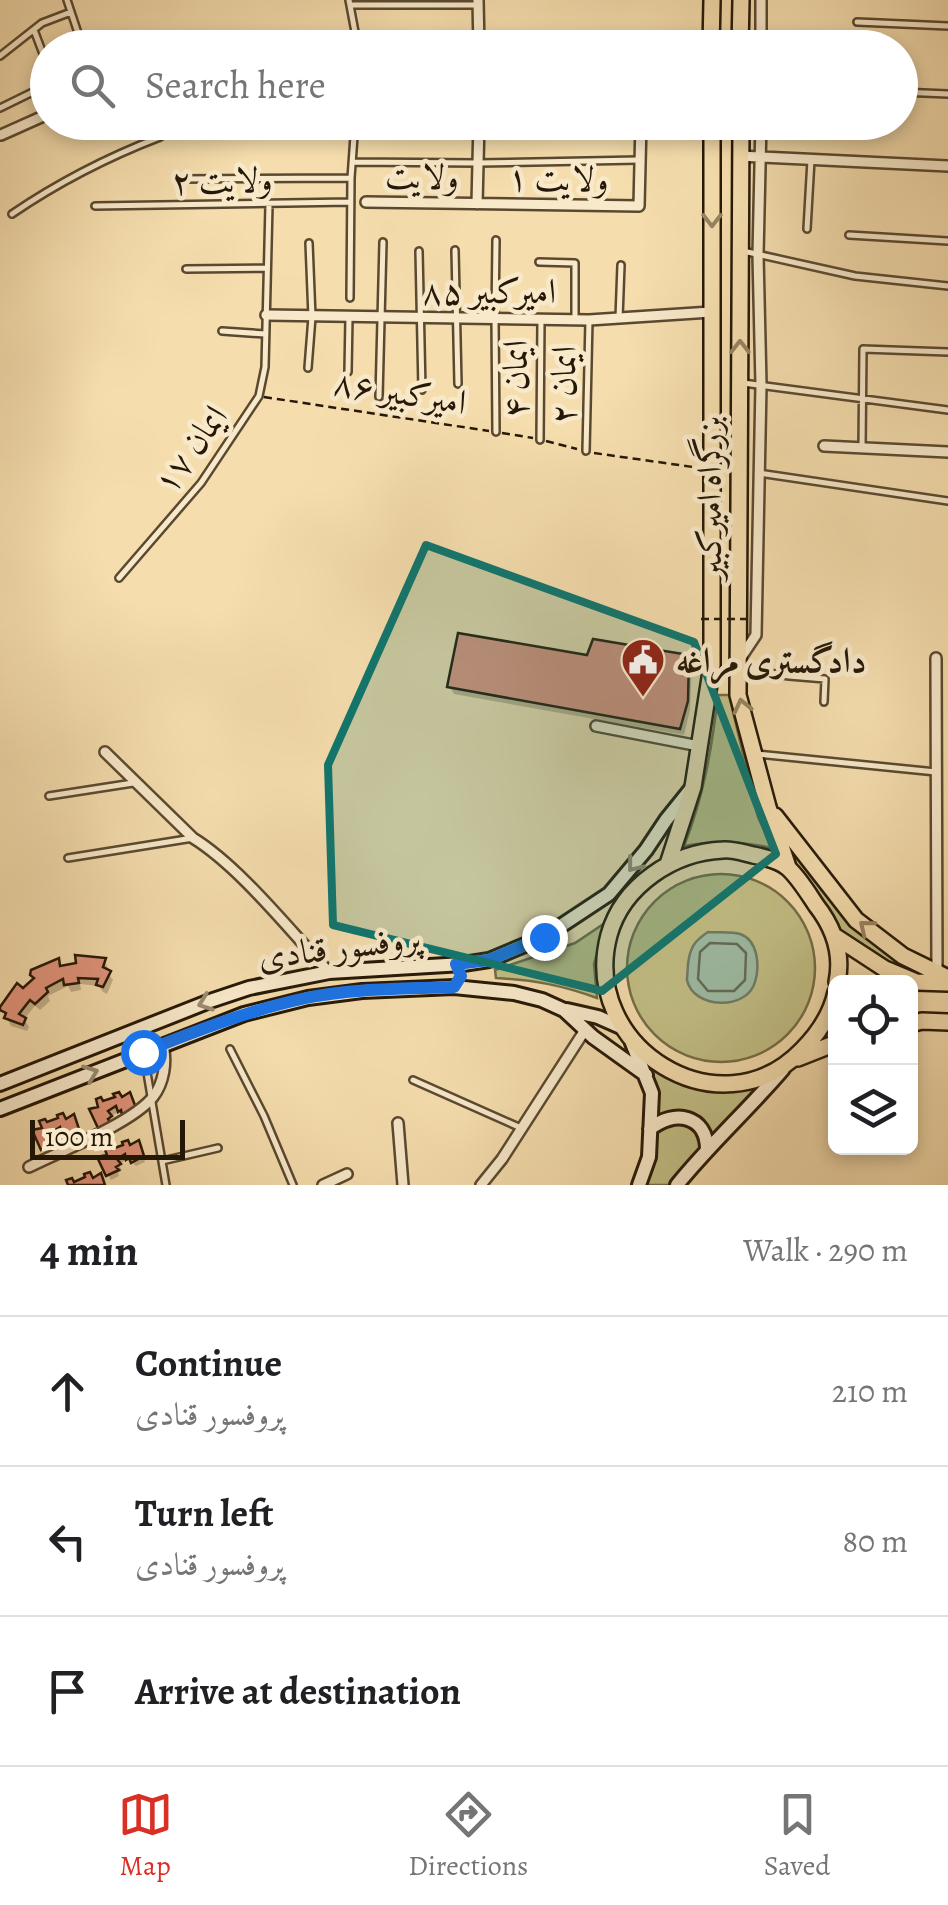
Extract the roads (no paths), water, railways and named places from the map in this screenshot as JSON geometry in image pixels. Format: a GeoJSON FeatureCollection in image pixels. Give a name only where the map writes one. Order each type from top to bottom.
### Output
{"type":"FeatureCollection","features":[{"type":"Feature","properties":{"kind":"main road"},"geometry":{"type":"LineString","coordinates":[[711,30],[712,0]]}},
{"type":"Feature","properties":{"kind":"main road"},"geometry":{"type":"LineString","coordinates":[[740,0],[740,30]]}},
{"type":"Feature","properties":{"kind":"main road","name":"بزرگراه امیرکبیر"},"geometry":{"type":"LineString","coordinates":[[668,864],[693,787],[712,666],[712,140]]}},
{"type":"Feature","properties":{"kind":"main road","name":"بزرگراه امیرکبیر"},"geometry":{"type":"LineString","coordinates":[[741,140],[738,695],[788,867],[824,914],[836,937]]}},
{"type":"Feature","properties":{"kind":"main road","name":"پروفسور قنادی"},"geometry":{"type":"LineString","coordinates":[[0,1084],[249,988],[329,972],[489,960],[544,937],[609,894],[693,787]]}},
{"type":"Feature","properties":{"kind":"main road"},"geometry":{"type":"LineString","coordinates":[[768,806],[856,920],[903,956],[944,978]]}},
{"type":"Feature","properties":{"kind":"main road"},"geometry":{"type":"LineString","coordinates":[[640,1185],[648,1157],[652,1093],[607,990],[609,934],[629,894],[688,854],[727,849],[788,867]]}},
{"type":"Feature","properties":{"kind":"main road"},"geometry":{"type":"LineString","coordinates":[[836,937],[885,969],[916,982],[944,978]]}},
{"type":"Feature","properties":{"kind":"main road"},"geometry":{"type":"LineString","coordinates":[[836,937],[839,975]]}},
{"type":"Feature","properties":{"kind":"main road"},"geometry":{"type":"LineString","coordinates":[[489,960],[483,976],[492,991]]}},
{"type":"Feature","properties":{"kind":"main road"},"geometry":{"type":"LineString","coordinates":[[454,987],[461,976],[456,964]]}},
{"type":"Feature","properties":{"kind":"main road","name":"پروفسور قنادی"},"geometry":{"type":"LineString","coordinates":[[0,1109],[244,1014],[362,990],[454,987],[542,1000],[564,1010],[646,1076]]}},
{"type":"Feature","properties":{"kind":"main road"},"geometry":{"type":"LineString","coordinates":[[564,1010],[598,1017],[627,1034],[652,1060],[705,1082],[734,1083],[762,1076],[828,1046]]}},
{"type":"Feature","properties":{"kind":"main road"},"geometry":{"type":"LineString","coordinates":[[677,1185],[818,1034],[828,1014]]}},
{"type":"Feature","properties":{"kind":"main road"},"geometry":{"type":"LineString","coordinates":[[918,1024],[948,1022]]}},
{"type":"Feature","properties":{"kind":"main road"},"geometry":{"type":"LineString","coordinates":[[650,1129],[658,1122],[686,1118],[700,1125],[707,1137],[707,1150]]}},
{"type":"Feature","properties":{"kind":"street"},"geometry":{"type":"LineString","coordinates":[[761,0],[761,30]]}},
{"type":"Feature","properties":{"kind":"street"},"geometry":{"type":"LineString","coordinates":[[478,2],[479,30]]}},
{"type":"Feature","properties":{"kind":"street"},"geometry":{"type":"LineString","coordinates":[[1,135],[30,122]]}},
{"type":"Feature","properties":{"kind":"street"},"geometry":{"type":"LineString","coordinates":[[477,204],[479,140]]}},
{"type":"Feature","properties":{"kind":"street"},"geometry":{"type":"LineString","coordinates":[[641,140],[641,160]]}},
{"type":"Feature","properties":{"kind":"street"},"geometry":{"type":"LineString","coordinates":[[738,665],[756,635],[761,140]]}},
{"type":"Feature","properties":{"kind":"street"},"geometry":{"type":"LineString","coordinates":[[740,156],[948,166]]}},
{"type":"Feature","properties":{"kind":"street","name":"ولایت ۱"},"geometry":{"type":"LineString","coordinates":[[477,204],[639,206],[641,160]]}},
{"type":"Feature","properties":{"kind":"street","name":"ولایت"},"geometry":{"type":"LineString","coordinates":[[366,202],[477,204]]}},
{"type":"Feature","properties":{"kind":"street","name":"امیرکبیر ۸۵"},"geometry":{"type":"LineString","coordinates":[[266,315],[589,320],[711,312]]}},
{"type":"Feature","properties":{"kind":"street"},"geometry":{"type":"LineString","coordinates":[[824,446],[948,452]]}},
{"type":"Feature","properties":{"kind":"street"},"geometry":{"type":"LineString","coordinates":[[936,658],[944,978]]}},
{"type":"Feature","properties":{"kind":"street"},"geometry":{"type":"LineString","coordinates":[[596,726],[699,746]]}},
{"type":"Feature","properties":{"kind":"street"},"geometry":{"type":"LineString","coordinates":[[105,752],[252,890],[329,972]]}},
{"type":"Feature","properties":{"kind":"street"},"geometry":{"type":"LineString","coordinates":[[481,1185],[585,1030]]}},
{"type":"Feature","properties":{"kind":"street"},"geometry":{"type":"LineString","coordinates":[[29,1168],[134,1114],[155,1095],[166,1063],[163,1045]]}},
{"type":"Feature","properties":{"kind":"street"},"geometry":{"type":"LineString","coordinates":[[398,1123],[403,1185]]}},
{"type":"Feature","properties":{"kind":"street"},"geometry":{"type":"LineString","coordinates":[[323,1185],[347,1174]]}},
{"type":"Feature","properties":{"kind":"lane"},"geometry":{"type":"LineString","coordinates":[[68,0],[77,30]]}},
{"type":"Feature","properties":{"kind":"lane"},"geometry":{"type":"LineString","coordinates":[[356,30],[352,2],[478,2]]}},
{"type":"Feature","properties":{"kind":"lane"},"geometry":{"type":"LineString","coordinates":[[34,30],[71,12]]}},
{"type":"Feature","properties":{"kind":"lane"},"geometry":{"type":"LineString","coordinates":[[857,22],[948,26]]}},
{"type":"Feature","properties":{"kind":"lane"},"geometry":{"type":"LineString","coordinates":[[0,56],[30,33]]}},
{"type":"Feature","properties":{"kind":"lane"},"geometry":{"type":"LineString","coordinates":[[918,93],[948,94]]}},
{"type":"Feature","properties":{"kind":"lane"},"geometry":{"type":"LineString","coordinates":[[0,108],[30,94]]}},
{"type":"Feature","properties":{"kind":"lane"},"geometry":{"type":"LineString","coordinates":[[12,214],[48,189],[152,140]]}},
{"type":"Feature","properties":{"kind":"lane"},"geometry":{"type":"LineString","coordinates":[[350,298],[354,140]]}},
{"type":"Feature","properties":{"kind":"lane"},"geometry":{"type":"LineString","coordinates":[[352,162],[641,160]]}},
{"type":"Feature","properties":{"kind":"lane"},"geometry":{"type":"LineString","coordinates":[[808,229],[811,160]]}},
{"type":"Feature","properties":{"kind":"lane"},"geometry":{"type":"LineString","coordinates":[[180,179],[351,178]]}},
{"type":"Feature","properties":{"kind":"lane","name":"ولایت ۲"},"geometry":{"type":"LineString","coordinates":[[95,206],[351,202]]}},
{"type":"Feature","properties":{"kind":"lane","name":"ایمان ۱۷"},"geometry":{"type":"LineString","coordinates":[[119,578],[201,483],[259,396],[265,367],[270,204]]}},
{"type":"Feature","properties":{"kind":"lane"},"geometry":{"type":"LineString","coordinates":[[849,235],[948,242]]}},
{"type":"Feature","properties":{"kind":"lane"},"geometry":{"type":"LineString","coordinates":[[496,240],[496,432]]}},
{"type":"Feature","properties":{"kind":"lane"},"geometry":{"type":"LineString","coordinates":[[380,397],[382,242]]}},
{"type":"Feature","properties":{"kind":"lane"},"geometry":{"type":"LineString","coordinates":[[308,368],[312,316],[309,243]]}},
{"type":"Feature","properties":{"kind":"lane"},"geometry":{"type":"LineString","coordinates":[[455,250],[458,384]]}},
{"type":"Feature","properties":{"kind":"lane"},"geometry":{"type":"LineString","coordinates":[[740,250],[855,276],[948,286]]}},
{"type":"Feature","properties":{"kind":"lane"},"geometry":{"type":"LineString","coordinates":[[419,251],[422,390]]}},
{"type":"Feature","properties":{"kind":"lane"},"geometry":{"type":"LineString","coordinates":[[539,262],[575,264],[575,320]]}},
{"type":"Feature","properties":{"kind":"lane"},"geometry":{"type":"LineString","coordinates":[[619,318],[621,265]]}},
{"type":"Feature","properties":{"kind":"lane"},"geometry":{"type":"LineString","coordinates":[[186,269],[267,268]]}},
{"type":"Feature","properties":{"kind":"lane"},"geometry":{"type":"LineString","coordinates":[[348,372],[349,317]]}},
{"type":"Feature","properties":{"kind":"lane","name":"ایمان ۴"},"geometry":{"type":"LineString","coordinates":[[540,440],[541,319]]}},
{"type":"Feature","properties":{"kind":"lane","name":"ایمان ۲"},"geometry":{"type":"LineString","coordinates":[[586,451],[589,320]]}},
{"type":"Feature","properties":{"kind":"lane"},"geometry":{"type":"LineString","coordinates":[[222,331],[265,334]]}},
{"type":"Feature","properties":{"kind":"lane"},"geometry":{"type":"LineString","coordinates":[[862,447],[864,349],[948,352]]}},
{"type":"Feature","properties":{"kind":"lane"},"geometry":{"type":"LineString","coordinates":[[740,382],[948,410]]}},
{"type":"Feature","properties":{"kind":"lane"},"geometry":{"type":"LineString","coordinates":[[759,473],[948,500]]}},
{"type":"Feature","properties":{"kind":"lane"},"geometry":{"type":"LineString","coordinates":[[738,665],[825,679],[824,702]]}},
{"type":"Feature","properties":{"kind":"lane"},"geometry":{"type":"LineString","coordinates":[[754,754],[936,772]]}},
{"type":"Feature","properties":{"kind":"lane"},"geometry":{"type":"LineString","coordinates":[[49,796],[136,783]]}},
{"type":"Feature","properties":{"kind":"lane"},"geometry":{"type":"LineString","coordinates":[[68,858],[193,838]]}},
{"type":"Feature","properties":{"kind":"lane"},"geometry":{"type":"LineString","coordinates":[[230,1049],[293,1185]]}},
{"type":"Feature","properties":{"kind":"lane"},"geometry":{"type":"LineString","coordinates":[[143,1052],[166,1185]]}},
{"type":"Feature","properties":{"kind":"lane"},"geometry":{"type":"LineString","coordinates":[[413,1080],[521,1128]]}},
{"type":"Feature","properties":{"kind":"lane"},"geometry":{"type":"LineString","coordinates":[[162,1161],[218,1148]]}},
{"type":"Feature","properties":{"kind":"water"},"geometry":{"type":"Polygon","coordinates":[[[708,932],[740,934],[751,942],[757,961],[755,982],[742,998],[720,1003],[699,997],[691,990],[687,980],[690,954],[708,932]]]}},
{"type":"Feature","properties":{"kind":"place","name":"دادگستری مراغه"},"geometry":{"type":"Point","coordinates":[643,698]}}]}
